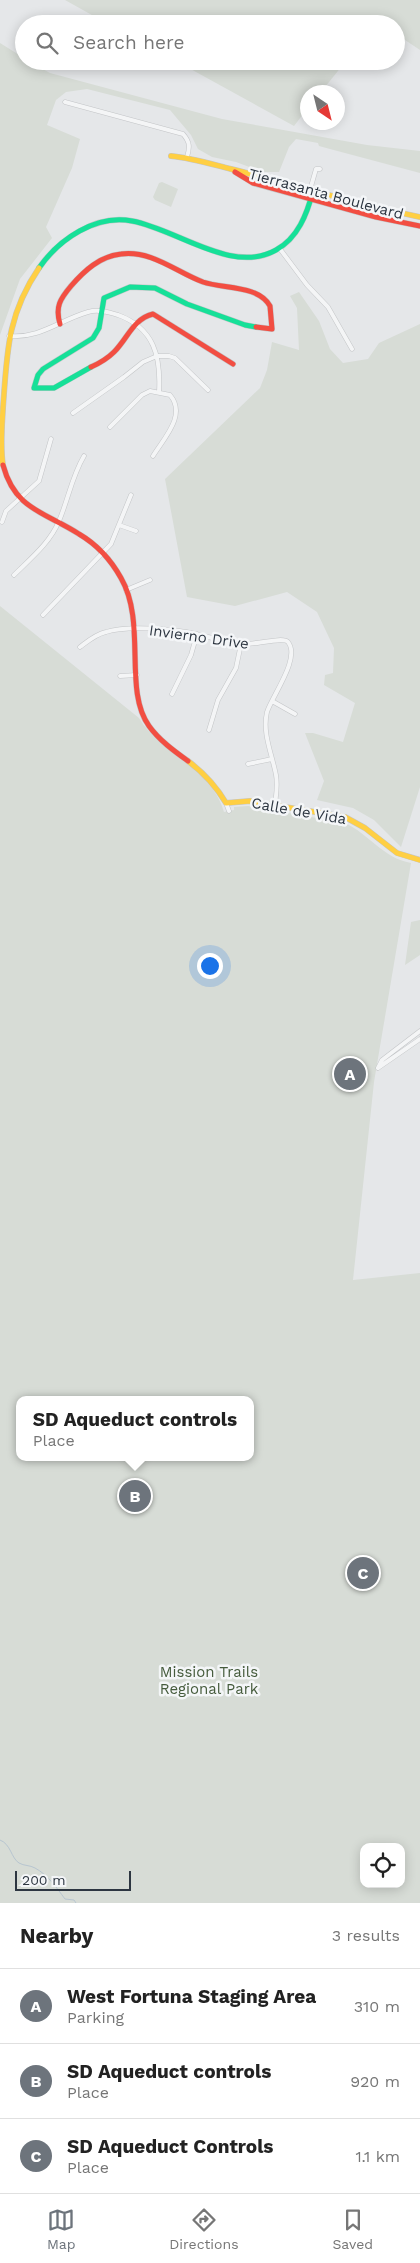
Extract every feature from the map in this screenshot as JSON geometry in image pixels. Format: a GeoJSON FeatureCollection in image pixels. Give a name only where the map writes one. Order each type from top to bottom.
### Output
{"type":"FeatureCollection","features":[{"type":"Feature","properties":{"kind":"street"},"geometry":{"type":"LineString","coordinates":[[65,102],[183,134],[189,140],[190,147],[187,157]]}},
{"type":"Feature","properties":{"kind":"street","name":"Tierrasanta Boulevard"},"geometry":{"type":"LineString","coordinates":[[171,156],[187,157],[232,171],[250,173],[311,191],[420,218]]}},
{"type":"Feature","properties":{"kind":"street"},"geometry":{"type":"LineString","coordinates":[[229,811],[220,790],[212,779],[159,736],[149,725],[141,711],[138,699],[134,628],[122,579],[104,553],[88,540],[42,515],[20,499],[9,483],[2,459],[9,336],[13,319],[31,279],[47,257],[76,233],[101,223],[130,221],[151,226],[226,256],[245,259],[264,256],[280,249],[302,225],[311,198],[316,169],[320,168]]}},
{"type":"Feature","properties":{"kind":"street","name":"Tierrasanta Boulevard"},"geometry":{"type":"LineString","coordinates":[[232,171],[253,183],[376,217],[420,226]]}},
{"type":"Feature","properties":{"kind":"street"},"geometry":{"type":"LineString","coordinates":[[280,249],[306,285],[328,307],[352,349]]}},
{"type":"Feature","properties":{"kind":"street"},"geometry":{"type":"LineString","coordinates":[[60,324],[56,313],[58,301],[84,271],[104,258],[130,253],[144,255],[203,282],[256,294],[270,305],[272,329],[245,325],[186,304],[164,291],[138,286],[130,287],[104,298],[99,328],[93,338],[43,369],[38,375],[34,388],[49,389],[58,386],[106,360],[145,315],[153,314],[233,364]]}},
{"type":"Feature","properties":{"kind":"street"},"geometry":{"type":"LineString","coordinates":[[9,336],[35,335],[86,313],[101,311],[128,319],[147,334],[157,356],[160,372],[159,392]]}},
{"type":"Feature","properties":{"kind":"street"},"geometry":{"type":"LineString","coordinates":[[73,413],[143,362],[157,356],[175,358],[208,390]]}},
{"type":"Feature","properties":{"kind":"street"},"geometry":{"type":"LineString","coordinates":[[110,427],[142,395],[150,391],[170,395],[178,408],[177,418],[154,456]]}},
{"type":"Feature","properties":{"kind":"street"},"geometry":{"type":"LineString","coordinates":[[2,522],[6,511],[39,481],[51,439]]}},
{"type":"Feature","properties":{"kind":"street"},"geometry":{"type":"LineString","coordinates":[[14,574],[47,541],[58,523],[78,466],[84,456]]}},
{"type":"Feature","properties":{"kind":"street"},"geometry":{"type":"LineString","coordinates":[[43,615],[111,544],[131,496]]}},
{"type":"Feature","properties":{"kind":"street"},"geometry":{"type":"LineString","coordinates":[[119,525],[136,531]]}},
{"type":"Feature","properties":{"kind":"street"},"geometry":{"type":"LineString","coordinates":[[126,590],[150,580]]}},
{"type":"Feature","properties":{"kind":"street","name":"Invierno Drive"},"geometry":{"type":"LineString","coordinates":[[80,647],[104,632],[134,628],[197,634],[241,644],[287,640],[290,644],[290,666],[272,701]]}},
{"type":"Feature","properties":{"kind":"street"},"geometry":{"type":"LineString","coordinates":[[172,694],[191,655],[197,634]]}},
{"type":"Feature","properties":{"kind":"street"},"geometry":{"type":"LineString","coordinates":[[208,730],[218,700],[236,668],[241,644]]}},
{"type":"Feature","properties":{"kind":"street"},"geometry":{"type":"LineString","coordinates":[[120,676],[137,675]]}},
{"type":"Feature","properties":{"kind":"street"},"geometry":{"type":"LineString","coordinates":[[275,805],[277,790],[265,722],[272,701],[295,714]]}},
{"type":"Feature","properties":{"kind":"street"},"geometry":{"type":"LineString","coordinates":[[248,764],[272,759]]}},
{"type":"Feature","properties":{"kind":"street","name":"Calle de Vida"},"geometry":{"type":"LineString","coordinates":[[226,803],[250,801],[345,817],[359,823],[385,847],[396,854],[420,860]]}},
{"type":"Feature","properties":{"kind":"street"},"geometry":{"type":"LineString","coordinates":[[420,1031],[382,1060],[378,1068],[420,1039]]}},
{"type":"Feature","properties":{"kind":"green space"},"geometry":{"type":"Polygon","coordinates":[[[65,0],[420,0],[420,50],[405,40],[405,15],[92,15],[65,0]]]}},
{"type":"Feature","properties":{"kind":"green space"},"geometry":{"type":"Polygon","coordinates":[[[0,43],[15,52],[15,70],[44,70],[222,119],[367,145],[420,151],[420,173],[319,146],[318,143],[296,139],[289,147],[279,172],[263,172],[236,162],[212,157],[198,149],[191,135],[170,110],[87,89],[66,92],[56,100],[47,125],[80,139],[72,168],[46,227],[52,238],[20,279],[0,335],[0,43]]]}},
{"type":"Feature","properties":{"kind":"green space"},"geometry":{"type":"Polygon","coordinates":[[[192,70],[339,70],[327,85],[300,85],[300,118],[294,126],[192,70]]]}},
{"type":"Feature","properties":{"kind":"green space"},"geometry":{"type":"Polygon","coordinates":[[[162,182],[178,189],[171,207],[155,200],[153,197],[159,183],[162,182]]]}},
{"type":"Feature","properties":{"kind":"green space"},"geometry":{"type":"Polygon","coordinates":[[[299,292],[319,321],[330,349],[343,363],[368,359],[379,343],[420,324],[420,787],[401,847],[374,820],[353,808],[317,800],[324,781],[305,733],[313,733],[343,742],[355,703],[324,685],[325,675],[333,673],[334,648],[317,612],[287,592],[235,606],[187,597],[165,479],[260,388],[267,370],[272,342],[299,350],[297,308],[290,296],[299,292]]]}},
{"type":"Feature","properties":{"kind":"green space","name":"Mission Trails Regional Park"},"geometry":{"type":"Polygon","coordinates":[[[0,606],[139,718],[148,731],[209,784],[218,797],[224,812],[234,810],[234,807],[248,806],[345,823],[362,833],[392,856],[411,863],[374,1082],[353,1280],[420,1273],[420,1903],[0,1903],[0,606]]]}},
{"type":"Feature","properties":{"kind":"green space"},"geometry":{"type":"Polygon","coordinates":[[[420,920],[420,955],[405,965],[411,922],[420,920]]]}},
{"type":"Feature","properties":{"kind":"waterway"},"geometry":{"type":"LineString","coordinates":[[0,1840],[4,1842],[16,1861],[40,1871],[65,1899],[74,1900],[76,1903]]}},
{"type":"Feature","properties":{"kind":"traffic: fast"},"geometry":{"type":"LineString","coordinates":[[39,268],[57,247],[80,231],[105,221],[118,220],[132,221],[149,226],[223,254],[241,257],[259,256],[284,245],[296,232],[308,208],[313,191]]}},
{"type":"Feature","properties":{"kind":"traffic: fast"},"geometry":{"type":"LineString","coordinates":[[91,367],[54,388],[34,388],[38,375],[43,369],[93,338],[99,328],[104,298],[130,287],[155,288],[187,304],[245,325],[256,327]]}},
{"type":"Feature","properties":{"kind":"traffic: slow"},"geometry":{"type":"LineString","coordinates":[[171,156],[201,161],[420,217]]}},
{"type":"Feature","properties":{"kind":"traffic: slow"},"geometry":{"type":"LineString","coordinates":[[3,465],[1,444],[2,422],[10,335],[20,302],[39,268]]}},
{"type":"Feature","properties":{"kind":"traffic: slow"},"geometry":{"type":"LineString","coordinates":[[188,761],[209,780],[226,803],[250,801],[345,817],[365,828],[397,853],[420,860]]}},
{"type":"Feature","properties":{"kind":"traffic: jam"},"geometry":{"type":"LineString","coordinates":[[235,172],[253,183],[376,217],[420,226]]}},
{"type":"Feature","properties":{"kind":"traffic: jam"},"geometry":{"type":"LineString","coordinates":[[60,324],[58,308],[61,299],[81,275],[99,261],[113,255],[132,254],[153,258],[203,282],[257,294],[265,299],[270,306],[272,329],[256,327]]}},
{"type":"Feature","properties":{"kind":"traffic: jam"},"geometry":{"type":"LineString","coordinates":[[91,367],[103,361],[119,347],[140,320],[153,314],[233,364]]}},
{"type":"Feature","properties":{"kind":"traffic: jam"},"geometry":{"type":"LineString","coordinates":[[3,465],[8,480],[23,501],[85,538],[103,553],[117,571],[129,596],[133,615],[137,694],[141,711],[157,736],[188,761]]}},
{"type":"Feature","properties":{"kind":"place","name":"West Fortuna Staging Area"},"geometry":{"type":"Point","coordinates":[350,1074]}},
{"type":"Feature","properties":{"kind":"place","name":"SD Aqueduct controls"},"geometry":{"type":"Point","coordinates":[135,1496]}},
{"type":"Feature","properties":{"kind":"place","name":"SD Aqueduct Controls"},"geometry":{"type":"Point","coordinates":[363,1573]}}]}
